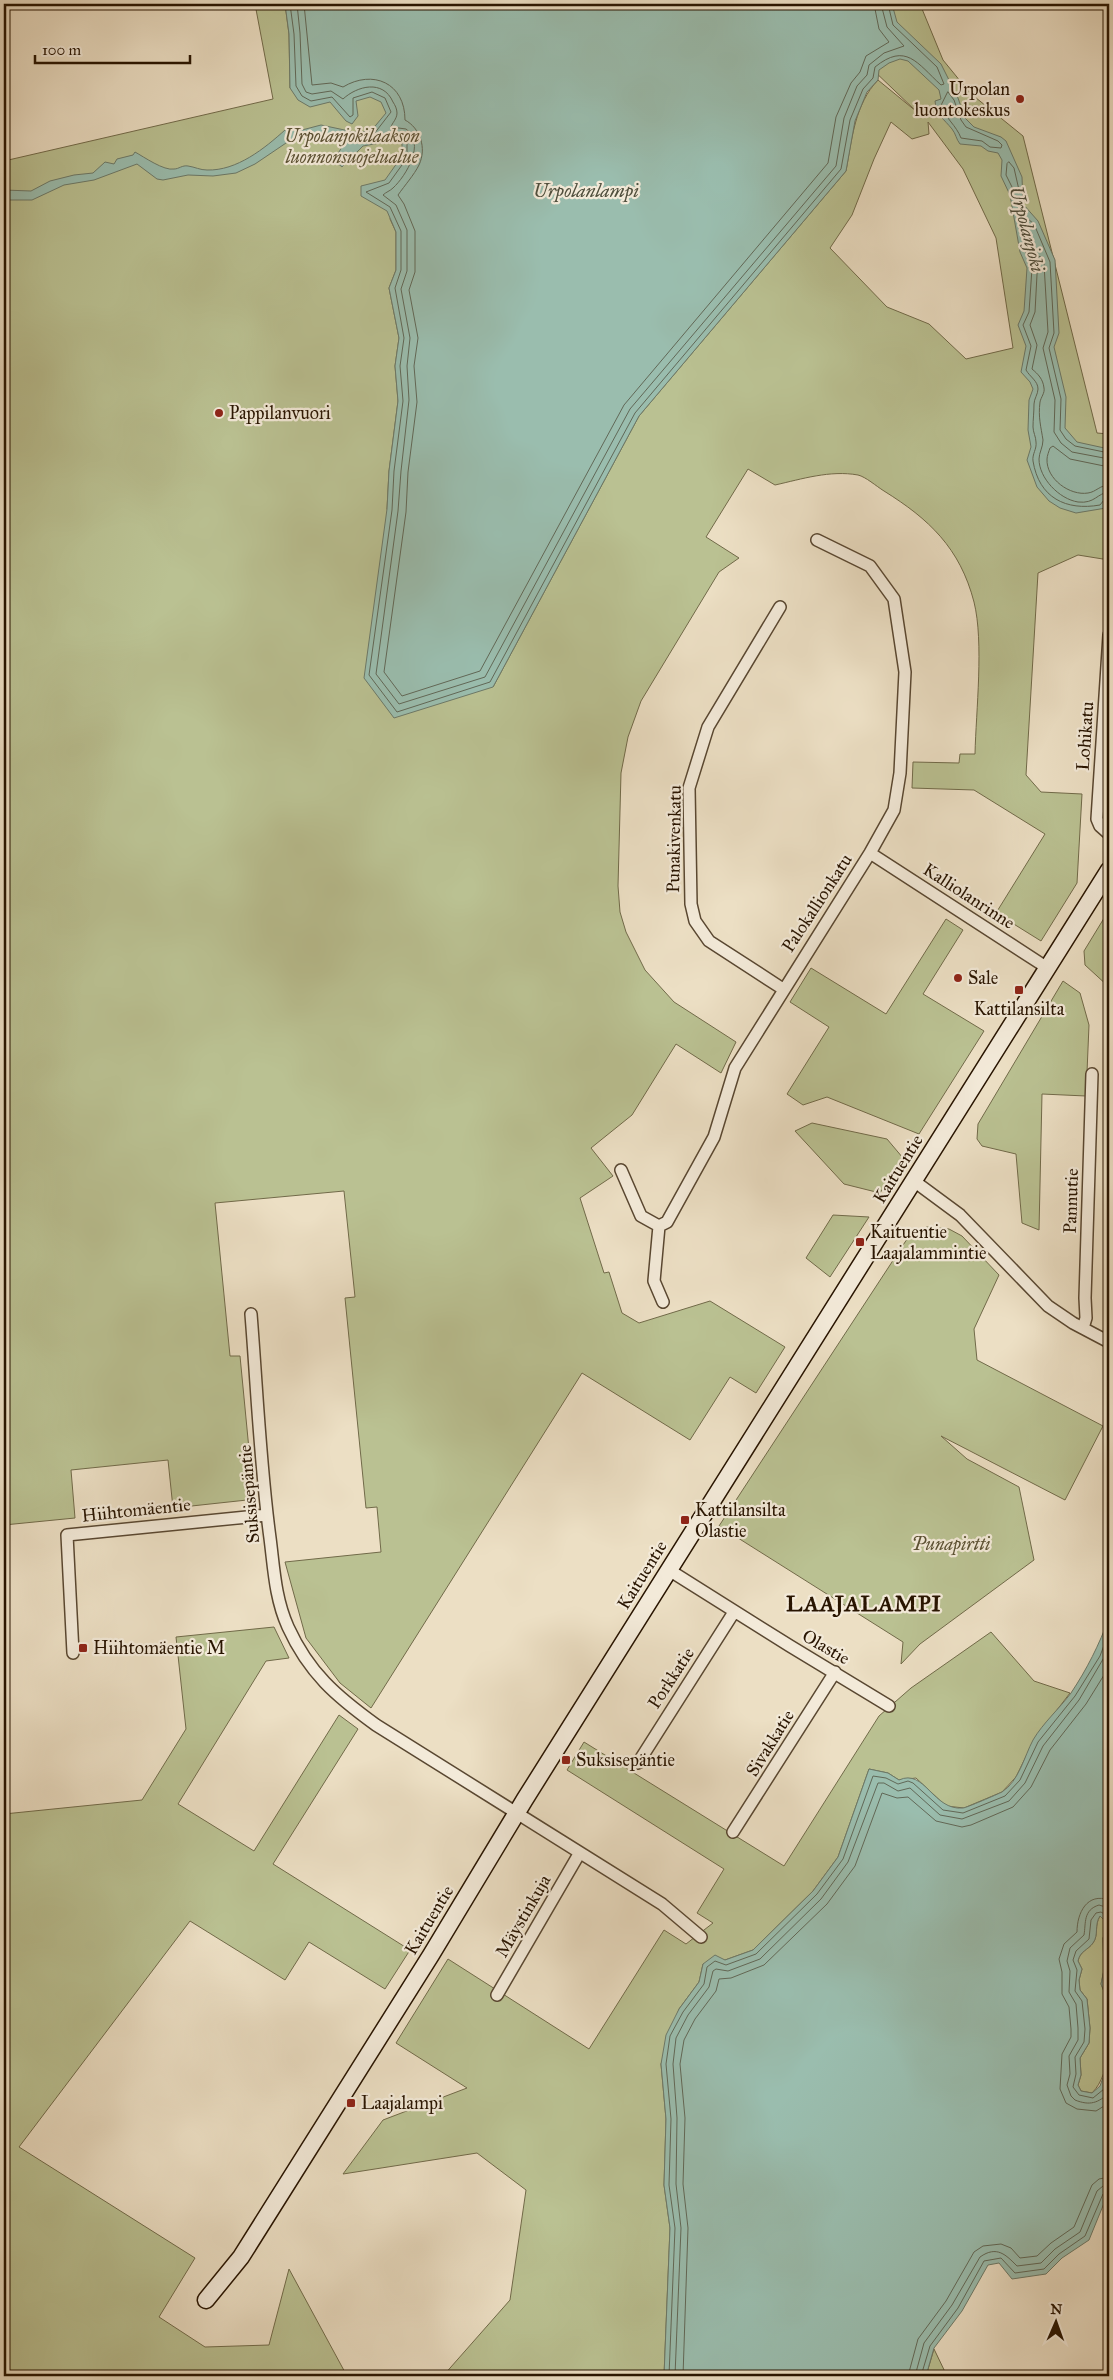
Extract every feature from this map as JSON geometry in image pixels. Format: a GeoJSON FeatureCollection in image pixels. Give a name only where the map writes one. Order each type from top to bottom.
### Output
{"type":"FeatureCollection","features":[{"type":"Feature","properties":{"kind":"street","name":"Palokallionkatu"},"geometry":{"type":"LineString","coordinates":[[659,1226],[667,1222],[714,1137],[735,1068],[870,853],[894,810],[900,774],[905,672],[894,599],[870,566],[817,540]]}},
{"type":"Feature","properties":{"kind":"street","name":"Punakivenkatu"},"geometry":{"type":"LineString","coordinates":[[780,607],[708,728],[689,788],[691,904],[696,921],[709,941],[783,989]]}},
{"type":"Feature","properties":{"kind":"street","name":"Lohikatu"},"geometry":{"type":"LineString","coordinates":[[1109,635],[1106,720],[1097,819],[1100,826],[1109,834]]}},
{"type":"Feature","properties":{"kind":"street","name":"Kalliolanrinne"},"geometry":{"type":"LineString","coordinates":[[870,853],[1049,969]]}},
{"type":"Feature","properties":{"kind":"street","name":"Kaituentie"},"geometry":{"type":"LineString","coordinates":[[206,2300],[240,2257],[431,1955],[516,1813],[1049,969],[1109,870]]}},
{"type":"Feature","properties":{"kind":"street","name":"Pannutie"},"geometry":{"type":"LineString","coordinates":[[1083,1328],[1086,1318],[1092,1074]]}},
{"type":"Feature","properties":{"kind":"street"},"geometry":{"type":"LineString","coordinates":[[621,1170],[641,1216],[659,1226],[654,1281],[662,1302]]}},
{"type":"Feature","properties":{"kind":"street"},"geometry":{"type":"LineString","coordinates":[[914,1181],[960,1215],[1048,1306],[1109,1342]]}},
{"type":"Feature","properties":{"kind":"street","name":"Suksisepäntie"},"geometry":{"type":"LineString","coordinates":[[251,1314],[267,1515],[278,1600],[300,1648],[322,1682],[339,1698],[376,1725],[579,1854],[662,1904],[702,1937]]}},
{"type":"Feature","properties":{"kind":"street","name":"Hiihtomäentie"},"geometry":{"type":"LineString","coordinates":[[73,1653],[67,1535],[267,1515]]}},
{"type":"Feature","properties":{"kind":"street","name":"Olastie"},"geometry":{"type":"LineString","coordinates":[[669,1570],[734,1612],[889,1706]]}},
{"type":"Feature","properties":{"kind":"street","name":"Porkkatie"},"geometry":{"type":"LineString","coordinates":[[638,1763],[734,1612]]}},
{"type":"Feature","properties":{"kind":"street","name":"Sivakkatie"},"geometry":{"type":"LineString","coordinates":[[733,1832],[835,1672]]}},
{"type":"Feature","properties":{"kind":"street","name":"Mäystinkuja"},"geometry":{"type":"LineString","coordinates":[[498,1995],[579,1854]]}},
{"type":"Feature","properties":{"kind":"green space","name":"Urpolanjokilaakson luonnonsuojelualue"},"geometry":{"type":"Polygon","coordinates":[[[255,4],[285,4],[289,34],[290,88],[383,91],[410,136],[390,219],[396,232],[396,270],[389,288],[399,338],[395,366],[398,401],[389,471],[387,509],[493,687],[639,416],[846,171],[859,111],[870,89],[878,80],[917,112],[871,68],[886,4],[920,4],[943,60],[970,93],[1023,136],[1097,433],[1109,434],[1109,560],[1078,555],[1038,573],[1026,775],[1041,792],[1082,794],[1077,883],[1041,941],[996,913],[1045,834],[974,790],[912,788],[913,762],[959,763],[960,754],[975,754],[979,677],[977,618],[968,583],[960,566],[941,537],[915,513],[861,476],[827,474],[775,485],[748,469],[706,537],[739,558],[719,572],[641,701],[628,737],[621,773],[618,886],[620,912],[626,932],[645,970],[674,1002],[736,1042],[721,1073],[676,1044],[632,1115],[591,1148],[613,1176],[580,1198],[604,1273],[609,1272],[622,1313],[639,1323],[710,1301],[785,1347],[756,1393],[730,1377],[690,1440],[582,1373],[371,1708],[340,1683],[306,1638],[285,1562],[381,1552],[377,1507],[366,1508],[345,1298],[355,1297],[344,1191],[215,1203],[230,1356],[240,1356],[253,1491],[247,1500],[173,1508],[168,1460],[71,1470],[75,1518],[4,1525],[4,161],[273,99],[255,4]],[[891,122],[852,215],[830,248],[887,307],[929,324],[966,359],[1013,348],[996,238],[963,169],[928,122],[929,134],[912,139],[891,122]]]}},
{"type":"Feature","properties":{"kind":"green space"},"geometry":{"type":"Polygon","coordinates":[[[1109,910],[1109,987],[1085,965],[1084,951],[1109,910]]]}},
{"type":"Feature","properties":{"kind":"green space"},"geometry":{"type":"Polygon","coordinates":[[[946,919],[963,930],[923,994],[984,1031],[919,1134],[827,1097],[803,1105],[787,1094],[829,1027],[790,1002],[811,968],[886,1014],[946,919]]]}},
{"type":"Feature","properties":{"kind":"green space"},"geometry":{"type":"Polygon","coordinates":[[[1063,981],[1080,993],[1089,1025],[1086,1096],[1042,1094],[1039,1230],[1022,1223],[1016,1154],[982,1146],[977,1139],[978,1124],[1063,981]]]}},
{"type":"Feature","properties":{"kind":"green space"},"geometry":{"type":"Polygon","coordinates":[[[812,1123],[887,1139],[903,1158],[880,1193],[844,1184],[795,1131],[812,1123]]]}},
{"type":"Feature","properties":{"kind":"green space"},"geometry":{"type":"Polygon","coordinates":[[[833,1215],[869,1217],[830,1277],[806,1258],[833,1215]]]}},
{"type":"Feature","properties":{"kind":"green space","name":"Punapirtti"},"geometry":{"type":"Polygon","coordinates":[[[927,1227],[949,1229],[962,1236],[999,1275],[974,1329],[977,1360],[1103,1426],[1065,1500],[941,1436],[967,1459],[1019,1487],[1034,1560],[920,1644],[901,1664],[903,1642],[719,1526],[911,1233],[927,1227]]]}},
{"type":"Feature","properties":{"kind":"green space"},"geometry":{"type":"Polygon","coordinates":[[[274,1627],[289,1658],[266,1661],[178,1804],[254,1851],[339,1715],[358,1729],[273,1864],[410,1950],[385,1989],[309,1942],[285,1980],[190,1921],[19,2147],[195,2258],[159,2317],[205,2347],[269,2345],[289,2269],[347,2376],[4,2376],[4,1814],[142,1800],[186,1729],[176,1637],[274,1627]]]}},
{"type":"Feature","properties":{"kind":"green space"},"geometry":{"type":"Polygon","coordinates":[[[991,1632],[1034,1681],[1070,1693],[1034,1740],[1016,1777],[1002,1792],[964,1808],[946,1806],[916,1778],[899,1780],[888,1773],[869,1769],[838,1857],[813,1891],[753,1950],[725,1960],[703,1964],[699,1982],[679,2009],[661,2064],[666,2119],[664,2185],[670,2228],[664,2376],[443,2376],[510,2300],[526,2190],[477,2153],[343,2174],[383,2120],[467,2088],[396,2043],[448,1959],[589,2049],[664,1930],[686,1944],[713,1923],[697,1913],[724,1869],[567,1770],[584,1742],[784,1866],[879,1716],[911,1688],[991,1632]]]}},
{"type":"Feature","properties":{"kind":"green space"},"geometry":{"type":"Polygon","coordinates":[[[1100,1916],[1109,1925],[1103,1938],[1104,1970],[1101,1984],[1109,1999],[1109,2036],[1104,2074],[1092,2093],[1081,2091],[1078,2085],[1081,2075],[1080,2058],[1089,2043],[1090,2028],[1087,1999],[1080,1990],[1079,1980],[1082,1969],[1078,1961],[1080,1955],[1095,1940],[1097,1923],[1100,1916]]]}},
{"type":"Feature","properties":{"kind":"green space"},"geometry":{"type":"Polygon","coordinates":[[[934,2349],[947,2376],[926,2376],[934,2349]]]}},
{"type":"Feature","properties":{"kind":"water","name":"Urpolanlampi"},"geometry":{"type":"Polygon","coordinates":[[[285,4],[892,4],[897,22],[941,64],[958,98],[965,118],[974,127],[1001,137],[1006,141],[1022,177],[1023,204],[1038,221],[1055,260],[1059,333],[1054,347],[1066,397],[1065,428],[1077,442],[1109,449],[1109,482],[1106,508],[1076,513],[1060,508],[1049,501],[1037,487],[1027,460],[1031,447],[1028,430],[1029,400],[1033,389],[1030,382],[1021,372],[1026,346],[1018,325],[1024,311],[1027,268],[1020,252],[1010,195],[1001,176],[1002,160],[998,153],[988,151],[981,146],[960,144],[937,110],[935,101],[941,99],[939,90],[908,61],[900,59],[889,63],[879,70],[878,80],[867,92],[855,121],[846,171],[639,416],[493,687],[394,718],[364,678],[387,509],[389,471],[398,401],[395,366],[399,338],[389,288],[396,270],[396,232],[387,211],[361,196],[361,186],[385,180],[402,156],[402,139],[363,146],[342,167],[334,160],[345,142],[342,139],[296,139],[289,141],[255,164],[236,173],[213,176],[188,175],[163,180],[157,179],[137,164],[94,180],[64,185],[32,200],[4,200],[4,190],[31,191],[50,181],[74,175],[93,173],[105,162],[114,164],[117,159],[133,155],[135,152],[165,168],[176,169],[191,166],[204,170],[218,169],[240,163],[269,144],[285,130],[302,130],[321,125],[354,132],[371,131],[386,113],[381,102],[370,97],[356,101],[358,116],[352,124],[346,121],[330,102],[310,107],[298,100],[290,88],[289,34],[285,4]]]}},
{"type":"Feature","properties":{"kind":"water"},"geometry":{"type":"Polygon","coordinates":[[[1109,1618],[1109,1925],[1100,1916],[1097,1923],[1095,1940],[1080,1955],[1078,1961],[1082,1969],[1079,1980],[1080,1990],[1087,1999],[1090,2028],[1089,2043],[1080,2058],[1081,2075],[1078,2085],[1081,2091],[1092,2093],[1100,2086],[1109,2061],[1109,2191],[1089,2240],[1062,2258],[1046,2274],[1012,2279],[999,2263],[988,2265],[962,2311],[934,2348],[926,2376],[664,2376],[670,2228],[664,2185],[666,2119],[661,2064],[666,2035],[679,2009],[699,1982],[703,1964],[715,1955],[725,1960],[753,1950],[813,1891],[838,1857],[869,1769],[888,1773],[899,1780],[908,1778],[916,1780],[944,1803],[953,1807],[963,1808],[1002,1792],[1008,1787],[1021,1768],[1033,1740],[1071,1693],[1082,1675],[1097,1647],[1109,1618]]]}},
{"type":"Feature","properties":{"kind":"water"},"geometry":{"type":"Polygon","coordinates":[[[1109,1926],[1109,1999],[1101,1984],[1104,1970],[1103,1938],[1109,1926]]]}},
{"type":"Feature","properties":{"kind":"place","name":"Urpolan luontokeskus"},"geometry":{"type":"Point","coordinates":[1020,99]}},
{"type":"Feature","properties":{"kind":"place","name":"Pappilanvuori"},"geometry":{"type":"Point","coordinates":[219,413]}},
{"type":"Feature","properties":{"kind":"place","name":"Sale"},"geometry":{"type":"Point","coordinates":[958,978]}},
{"type":"Feature","properties":{"kind":"place","name":"Kattilansilta"},"geometry":{"type":"Point","coordinates":[1019,990]}},
{"type":"Feature","properties":{"kind":"place","name":"Kaituentie Laajalammintie"},"geometry":{"type":"Point","coordinates":[860,1242]}},
{"type":"Feature","properties":{"kind":"place","name":"Kattilansilta Olastie"},"geometry":{"type":"Point","coordinates":[685,1520]}},
{"type":"Feature","properties":{"kind":"place","name":"Hiihtomäentie M"},"geometry":{"type":"Point","coordinates":[83,1648]}},
{"type":"Feature","properties":{"kind":"place","name":"Suksisepäntie"},"geometry":{"type":"Point","coordinates":[566,1760]}},
{"type":"Feature","properties":{"kind":"place","name":"Laajalampi"},"geometry":{"type":"Point","coordinates":[351,2103]}},
{"type":"Feature","properties":{"kind":"district","name":"LAAJALAMPI"},"geometry":{"type":"Point","coordinates":[864,1603]}},
{"type":"Feature","properties":{"kind":"water label","name":"Urpolanjoki"},"geometry":{"type":"Point","coordinates":[1027,229]}}]}
